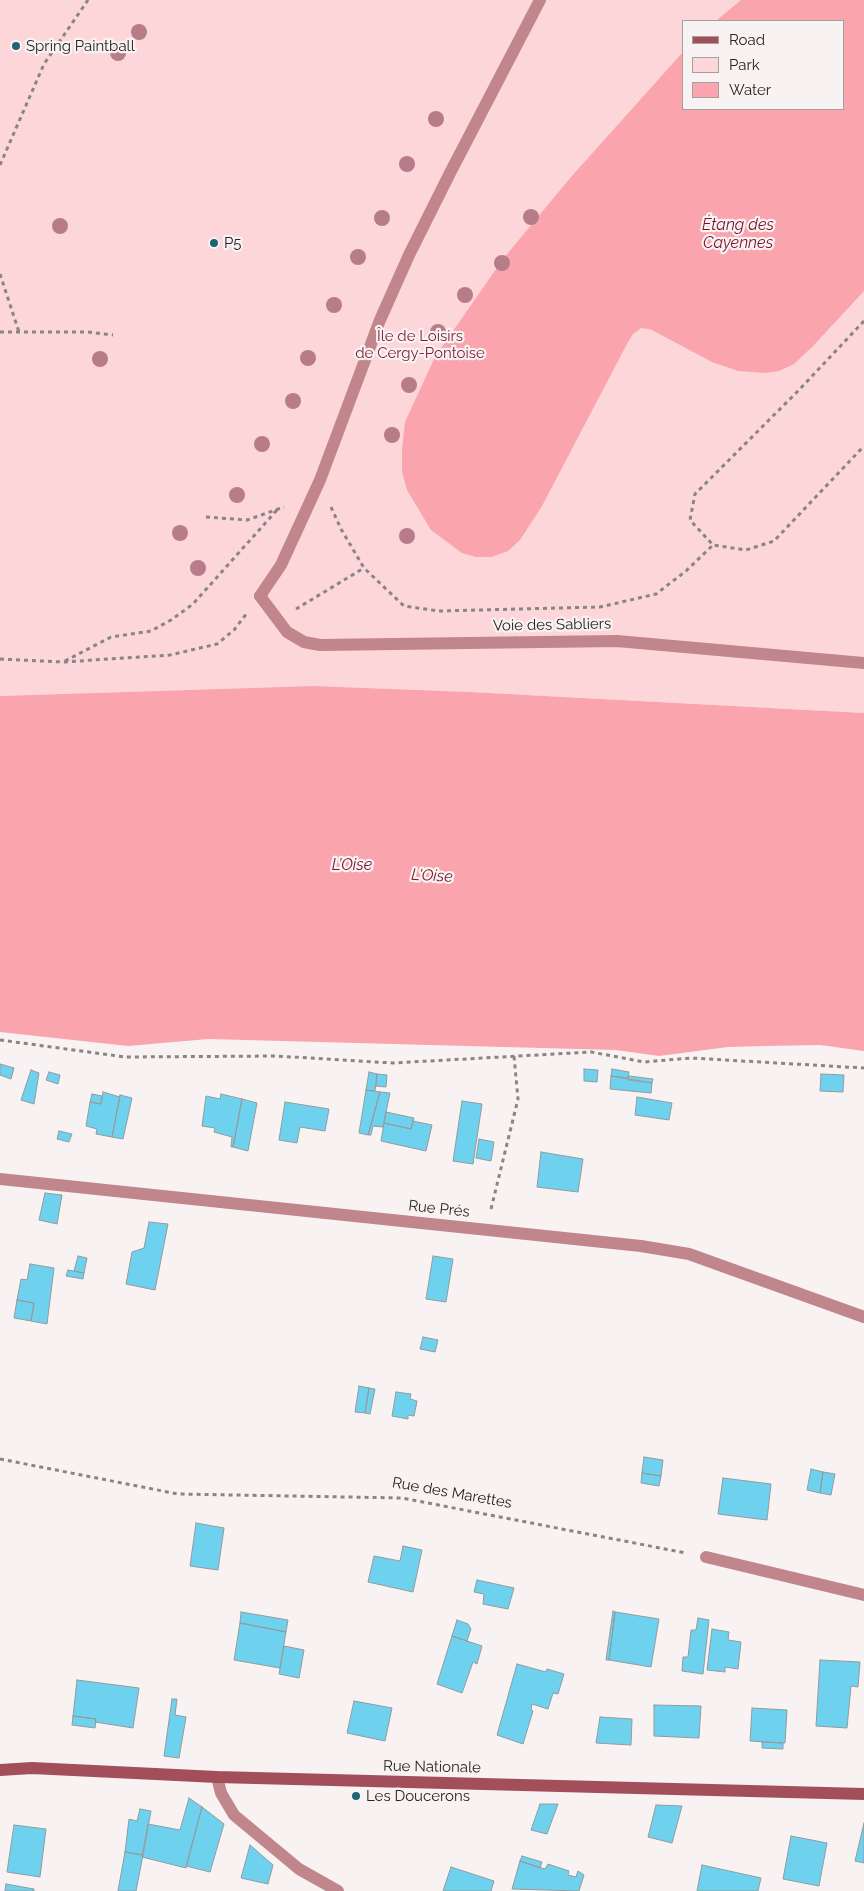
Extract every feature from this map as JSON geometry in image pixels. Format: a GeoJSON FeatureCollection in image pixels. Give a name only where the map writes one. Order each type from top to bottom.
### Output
{"type":"FeatureCollection","features":[{"type":"Feature","properties":{"kind":"street"},"geometry":{"type":"LineString","coordinates":[[260,596],[281,565],[320,480],[380,320],[409,255],[540,0]]}},
{"type":"Feature","properties":{"kind":"street","name":"Voie des Sabliers"},"geometry":{"type":"LineString","coordinates":[[260,596],[276,621],[287,632],[304,642],[320,645],[617,641],[864,663]]}},
{"type":"Feature","properties":{"kind":"street","name":"Rue Prés"},"geometry":{"type":"LineString","coordinates":[[0,1179],[641,1246],[688,1254],[864,1317]]}},
{"type":"Feature","properties":{"kind":"street"},"geometry":{"type":"LineString","coordinates":[[706,1557],[864,1595]]}},
{"type":"Feature","properties":{"kind":"street","name":"Rue Nationale"},"geometry":{"type":"LineString","coordinates":[[0,1770],[32,1768],[217,1777],[864,1794]]}},
{"type":"Feature","properties":{"kind":"street"},"geometry":{"type":"LineString","coordinates":[[217,1777],[221,1793],[234,1815],[299,1869],[338,1891]]}},
{"type":"Feature","properties":{"kind":"path"},"geometry":{"type":"LineString","coordinates":[[0,165],[44,64],[88,0]]}},
{"type":"Feature","properties":{"kind":"path"},"geometry":{"type":"LineString","coordinates":[[0,274],[18,332]]}},
{"type":"Feature","properties":{"kind":"path"},"geometry":{"type":"LineString","coordinates":[[864,321],[798,391],[695,494],[690,520],[713,545],[746,550],[774,541],[864,446]]}},
{"type":"Feature","properties":{"kind":"path"},"geometry":{"type":"LineString","coordinates":[[0,332],[88,332],[113,335]]}},
{"type":"Feature","properties":{"kind":"path"},"geometry":{"type":"LineString","coordinates":[[320,480],[341,529],[364,568],[404,606],[439,611],[600,607],[656,594],[686,571],[713,545]]}},
{"type":"Feature","properties":{"kind":"path"},"geometry":{"type":"LineString","coordinates":[[206,517],[247,520],[280,508],[290,502]]}},
{"type":"Feature","properties":{"kind":"path"},"geometry":{"type":"LineString","coordinates":[[63,662],[111,637],[151,631],[171,620],[193,604],[246,542],[280,508]]}},
{"type":"Feature","properties":{"kind":"path"},"geometry":{"type":"LineString","coordinates":[[276,621],[364,568]]}},
{"type":"Feature","properties":{"kind":"path"},"geometry":{"type":"LineString","coordinates":[[0,659],[63,662],[170,655],[218,644],[234,630],[260,596]]}},
{"type":"Feature","properties":{"kind":"path"},"geometry":{"type":"LineString","coordinates":[[0,1040],[125,1058],[276,1056],[393,1064],[591,1052],[644,1062],[691,1058],[864,1068]]}},
{"type":"Feature","properties":{"kind":"path"},"geometry":{"type":"LineString","coordinates":[[486,1230],[518,1099],[514,1056]]}},
{"type":"Feature","properties":{"kind":"path","name":"Rue des Marettes"},"geometry":{"type":"LineString","coordinates":[[0,1459],[178,1494],[402,1498],[706,1557]]}},
{"type":"Feature","properties":{"kind":"green space","name":"Île de Loisirs de Cergy-Pontoise"},"geometry":{"type":"Polygon","coordinates":[[[0,0],[864,0],[864,713],[470,692],[313,686],[0,696],[0,0]]]}},
{"type":"Feature","properties":{"kind":"water","name":"Étang des Cayennes"},"geometry":{"type":"Polygon","coordinates":[[[741,0],[864,0],[864,291],[794,364],[779,371],[765,373],[738,371],[712,362],[650,329],[641,328],[633,334],[628,342],[542,506],[520,540],[508,551],[491,557],[476,557],[462,553],[431,530],[407,490],[402,472],[405,422],[435,357],[503,259],[571,177],[682,53],[682,110],[844,110],[844,20],[717,20],[741,0]]]}},
{"type":"Feature","properties":{"kind":"water","name":"L’Oise"},"geometry":{"type":"Polygon","coordinates":[[[313,686],[470,692],[864,713],[864,1051],[820,1045],[764,1046],[728,1047],[659,1056],[616,1050],[208,1039],[128,1046],[0,1032],[0,696],[313,686]]]}},
{"type":"Feature","properties":{"kind":"building"},"geometry":{"type":"Polygon","coordinates":[[[0,1064],[14,1068],[11,1079],[0,1075],[0,1064]]]}},
{"type":"Feature","properties":{"kind":"building"},"geometry":{"type":"Polygon","coordinates":[[[584,1069],[598,1070],[597,1082],[584,1081],[584,1069]]]}},
{"type":"Feature","properties":{"kind":"building"},"geometry":{"type":"Polygon","coordinates":[[[612,1069],[629,1072],[628,1078],[611,1076],[612,1069]]]}},
{"type":"Feature","properties":{"kind":"building"},"geometry":{"type":"Polygon","coordinates":[[[31,1070],[39,1073],[34,1104],[21,1100],[31,1070]]]}},
{"type":"Feature","properties":{"kind":"building"},"geometry":{"type":"Polygon","coordinates":[[[49,1072],[60,1075],[58,1084],[46,1080],[49,1072]]]}},
{"type":"Feature","properties":{"kind":"building"},"geometry":{"type":"Polygon","coordinates":[[[369,1072],[377,1074],[375,1091],[366,1090],[369,1072]]]}},
{"type":"Feature","properties":{"kind":"building"},"geometry":{"type":"Polygon","coordinates":[[[377,1074],[387,1075],[386,1087],[376,1086],[377,1074]]]}},
{"type":"Feature","properties":{"kind":"building"},"geometry":{"type":"Polygon","coordinates":[[[821,1074],[844,1075],[843,1092],[820,1091],[821,1074]]]}},
{"type":"Feature","properties":{"kind":"building"},"geometry":{"type":"Polygon","coordinates":[[[611,1076],[652,1083],[651,1093],[610,1089],[611,1076]]]}},
{"type":"Feature","properties":{"kind":"building"},"geometry":{"type":"Polygon","coordinates":[[[629,1076],[653,1079],[652,1083],[628,1080],[629,1076]]]}},
{"type":"Feature","properties":{"kind":"building"},"geometry":{"type":"Polygon","coordinates":[[[366,1090],[380,1092],[368,1135],[359,1133],[366,1090]]]}},
{"type":"Feature","properties":{"kind":"building"},"geometry":{"type":"Polygon","coordinates":[[[103,1092],[120,1097],[112,1137],[96,1134],[97,1129],[86,1126],[90,1102],[101,1104],[103,1092]]]}},
{"type":"Feature","properties":{"kind":"building"},"geometry":{"type":"Polygon","coordinates":[[[380,1092],[390,1093],[383,1127],[373,1126],[371,1135],[368,1135],[380,1092]]]}},
{"type":"Feature","properties":{"kind":"building"},"geometry":{"type":"Polygon","coordinates":[[[92,1094],[102,1096],[101,1104],[90,1102],[92,1094]]]}},
{"type":"Feature","properties":{"kind":"building"},"geometry":{"type":"Polygon","coordinates":[[[221,1094],[242,1099],[233,1147],[231,1147],[232,1137],[214,1132],[215,1128],[202,1126],[206,1096],[220,1099],[221,1094]]]}},
{"type":"Feature","properties":{"kind":"building"},"geometry":{"type":"Polygon","coordinates":[[[120,1095],[132,1098],[123,1139],[112,1137],[120,1095]]]}},
{"type":"Feature","properties":{"kind":"building"},"geometry":{"type":"Polygon","coordinates":[[[637,1097],[672,1103],[669,1120],[635,1115],[637,1097]]]}},
{"type":"Feature","properties":{"kind":"building"},"geometry":{"type":"Polygon","coordinates":[[[242,1099],[257,1103],[248,1151],[233,1147],[242,1099]]]}},
{"type":"Feature","properties":{"kind":"building"},"geometry":{"type":"Polygon","coordinates":[[[462,1101],[482,1104],[473,1164],[453,1161],[462,1101]]]}},
{"type":"Feature","properties":{"kind":"building"},"geometry":{"type":"Polygon","coordinates":[[[285,1102],[329,1109],[325,1131],[300,1127],[297,1143],[279,1140],[285,1102]]]}},
{"type":"Feature","properties":{"kind":"building"},"geometry":{"type":"Polygon","coordinates":[[[386,1112],[414,1118],[411,1129],[384,1123],[386,1112]]]}},
{"type":"Feature","properties":{"kind":"building"},"geometry":{"type":"Polygon","coordinates":[[[413,1121],[432,1125],[426,1151],[381,1141],[384,1123],[411,1129],[413,1121]]]}},
{"type":"Feature","properties":{"kind":"building"},"geometry":{"type":"Polygon","coordinates":[[[59,1131],[72,1134],[69,1142],[57,1139],[59,1131]]]}},
{"type":"Feature","properties":{"kind":"building"},"geometry":{"type":"Polygon","coordinates":[[[479,1139],[494,1142],[491,1161],[476,1158],[479,1139]]]}},
{"type":"Feature","properties":{"kind":"building"},"geometry":{"type":"Polygon","coordinates":[[[541,1152],[583,1159],[578,1192],[537,1187],[541,1152]]]}},
{"type":"Feature","properties":{"kind":"building"},"geometry":{"type":"Polygon","coordinates":[[[45,1193],[62,1195],[57,1224],[39,1220],[45,1193]]]}},
{"type":"Feature","properties":{"kind":"building"},"geometry":{"type":"Polygon","coordinates":[[[149,1222],[168,1224],[155,1290],[126,1284],[132,1252],[144,1248],[149,1222]]]}},
{"type":"Feature","properties":{"kind":"building"},"geometry":{"type":"Polygon","coordinates":[[[78,1256],[87,1258],[84,1273],[74,1271],[78,1256]]]}},
{"type":"Feature","properties":{"kind":"building"},"geometry":{"type":"Polygon","coordinates":[[[433,1256],[453,1259],[446,1302],[426,1299],[433,1256]]]}},
{"type":"Feature","properties":{"kind":"building"},"geometry":{"type":"Polygon","coordinates":[[[30,1264],[54,1268],[47,1324],[31,1321],[34,1303],[17,1300],[21,1279],[27,1280],[30,1264]]]}},
{"type":"Feature","properties":{"kind":"building"},"geometry":{"type":"Polygon","coordinates":[[[68,1270],[84,1273],[83,1279],[66,1276],[68,1270]]]}},
{"type":"Feature","properties":{"kind":"building"},"geometry":{"type":"Polygon","coordinates":[[[17,1300],[34,1303],[31,1321],[14,1318],[17,1300]]]}},
{"type":"Feature","properties":{"kind":"building"},"geometry":{"type":"Polygon","coordinates":[[[423,1337],[438,1340],[435,1352],[420,1349],[423,1337]]]}},
{"type":"Feature","properties":{"kind":"building"},"geometry":{"type":"Polygon","coordinates":[[[359,1386],[369,1388],[365,1413],[355,1412],[359,1386]]]}},
{"type":"Feature","properties":{"kind":"building"},"geometry":{"type":"Polygon","coordinates":[[[369,1388],[375,1389],[370,1414],[365,1413],[369,1388]]]}},
{"type":"Feature","properties":{"kind":"building"},"geometry":{"type":"Polygon","coordinates":[[[396,1392],[411,1394],[410,1399],[417,1401],[414,1416],[408,1415],[408,1419],[392,1416],[396,1392]]]}},
{"type":"Feature","properties":{"kind":"building"},"geometry":{"type":"Polygon","coordinates":[[[644,1457],[663,1460],[661,1476],[642,1473],[644,1457]]]}},
{"type":"Feature","properties":{"kind":"building"},"geometry":{"type":"Polygon","coordinates":[[[811,1469],[823,1472],[820,1493],[807,1490],[811,1469]]]}},
{"type":"Feature","properties":{"kind":"building"},"geometry":{"type":"Polygon","coordinates":[[[823,1472],[835,1474],[831,1495],[820,1493],[823,1472]]]}},
{"type":"Feature","properties":{"kind":"building"},"geometry":{"type":"Polygon","coordinates":[[[642,1473],[661,1476],[659,1486],[641,1483],[642,1473]]]}},
{"type":"Feature","properties":{"kind":"building"},"geometry":{"type":"Polygon","coordinates":[[[723,1478],[771,1484],[767,1520],[718,1514],[723,1478]]]}},
{"type":"Feature","properties":{"kind":"building"},"geometry":{"type":"Polygon","coordinates":[[[196,1523],[224,1528],[218,1570],[190,1566],[196,1523]]]}},
{"type":"Feature","properties":{"kind":"building"},"geometry":{"type":"Polygon","coordinates":[[[403,1546],[422,1550],[413,1592],[368,1582],[374,1556],[400,1561],[403,1546]]]}},
{"type":"Feature","properties":{"kind":"building"},"geometry":{"type":"Polygon","coordinates":[[[477,1580],[514,1588],[508,1609],[483,1604],[484,1594],[474,1592],[477,1580]]]}},
{"type":"Feature","properties":{"kind":"building"},"geometry":{"type":"Polygon","coordinates":[[[613,1611],[615,1612],[609,1660],[606,1660],[613,1611]]]}},
{"type":"Feature","properties":{"kind":"building"},"geometry":{"type":"Polygon","coordinates":[[[241,1612],[288,1620],[286,1632],[240,1623],[241,1612]]]}},
{"type":"Feature","properties":{"kind":"building"},"geometry":{"type":"Polygon","coordinates":[[[615,1612],[659,1619],[651,1667],[609,1660],[615,1612]]]}},
{"type":"Feature","properties":{"kind":"building"},"geometry":{"type":"Polygon","coordinates":[[[698,1618],[709,1620],[703,1674],[682,1671],[683,1657],[688,1657],[691,1630],[696,1630],[698,1618]]]}},
{"type":"Feature","properties":{"kind":"building"},"geometry":{"type":"Polygon","coordinates":[[[457,1620],[468,1624],[471,1629],[467,1641],[452,1636],[457,1620]]]}},
{"type":"Feature","properties":{"kind":"building"},"geometry":{"type":"Polygon","coordinates":[[[240,1623],[286,1632],[280,1668],[234,1660],[240,1623]]]}},
{"type":"Feature","properties":{"kind":"building"},"geometry":{"type":"Polygon","coordinates":[[[712,1629],[729,1632],[728,1640],[741,1642],[738,1669],[725,1667],[725,1672],[707,1670],[712,1629]]]}},
{"type":"Feature","properties":{"kind":"building"},"geometry":{"type":"Polygon","coordinates":[[[452,1636],[482,1646],[477,1664],[473,1662],[462,1693],[437,1684],[452,1636]]]}},
{"type":"Feature","properties":{"kind":"building"},"geometry":{"type":"Polygon","coordinates":[[[284,1646],[304,1650],[299,1678],[279,1674],[284,1646]]]}},
{"type":"Feature","properties":{"kind":"building"},"geometry":{"type":"Polygon","coordinates":[[[820,1660],[860,1662],[858,1687],[851,1686],[847,1728],[816,1726],[820,1660]]]}},
{"type":"Feature","properties":{"kind":"building"},"geometry":{"type":"Polygon","coordinates":[[[517,1664],[546,1672],[547,1669],[564,1674],[558,1694],[553,1693],[548,1709],[532,1704],[531,1709],[533,1711],[523,1744],[497,1735],[517,1664]]]}},
{"type":"Feature","properties":{"kind":"building"},"geometry":{"type":"Polygon","coordinates":[[[77,1680],[139,1688],[133,1728],[95,1722],[96,1719],[73,1716],[77,1680]]]}},
{"type":"Feature","properties":{"kind":"building"},"geometry":{"type":"Polygon","coordinates":[[[172,1699],[177,1699],[175,1715],[186,1717],[179,1758],[164,1756],[172,1699]]]}},
{"type":"Feature","properties":{"kind":"building"},"geometry":{"type":"Polygon","coordinates":[[[354,1701],[392,1708],[385,1741],[347,1733],[354,1701]]]}},
{"type":"Feature","properties":{"kind":"building"},"geometry":{"type":"Polygon","coordinates":[[[654,1705],[701,1706],[699,1738],[654,1736],[654,1705]]]}},
{"type":"Feature","properties":{"kind":"building"},"geometry":{"type":"Polygon","coordinates":[[[752,1708],[787,1710],[785,1743],[750,1741],[752,1708]]]}},
{"type":"Feature","properties":{"kind":"building"},"geometry":{"type":"Polygon","coordinates":[[[73,1716],[96,1719],[95,1728],[72,1725],[73,1716]]]}},
{"type":"Feature","properties":{"kind":"building"},"geometry":{"type":"Polygon","coordinates":[[[600,1717],[632,1719],[631,1745],[596,1743],[600,1717]]]}},
{"type":"Feature","properties":{"kind":"building"},"geometry":{"type":"Polygon","coordinates":[[[762,1742],[783,1743],[783,1749],[762,1748],[762,1742]]]}},
{"type":"Feature","properties":{"kind":"building"},"geometry":{"type":"Polygon","coordinates":[[[189,1798],[202,1807],[186,1868],[142,1857],[148,1824],[180,1830],[189,1798]]]}},
{"type":"Feature","properties":{"kind":"building"},"geometry":{"type":"Polygon","coordinates":[[[540,1804],[558,1804],[547,1834],[531,1830],[540,1804]]]}},
{"type":"Feature","properties":{"kind":"building"},"geometry":{"type":"Polygon","coordinates":[[[656,1805],[682,1806],[672,1843],[648,1837],[656,1805]]]}},
{"type":"Feature","properties":{"kind":"building"},"geometry":{"type":"Polygon","coordinates":[[[202,1807],[224,1824],[210,1872],[186,1866],[202,1807]]]}},
{"type":"Feature","properties":{"kind":"building"},"geometry":{"type":"Polygon","coordinates":[[[140,1809],[151,1811],[143,1855],[125,1852],[129,1819],[137,1821],[140,1809]]]}},
{"type":"Feature","properties":{"kind":"building"},"geometry":{"type":"Polygon","coordinates":[[[864,1823],[864,1863],[855,1861],[864,1823]]]}},
{"type":"Feature","properties":{"kind":"building"},"geometry":{"type":"Polygon","coordinates":[[[14,1825],[46,1829],[40,1877],[7,1872],[14,1825]]]}},
{"type":"Feature","properties":{"kind":"building"},"geometry":{"type":"Polygon","coordinates":[[[791,1836],[827,1843],[819,1886],[783,1879],[791,1836]]]}},
{"type":"Feature","properties":{"kind":"building"},"geometry":{"type":"Polygon","coordinates":[[[250,1845],[273,1865],[268,1884],[241,1878],[250,1845]]]}},
{"type":"Feature","properties":{"kind":"building"},"geometry":{"type":"Polygon","coordinates":[[[125,1852],[143,1855],[136,1891],[118,1891],[125,1852]]]}},
{"type":"Feature","properties":{"kind":"building"},"geometry":{"type":"Polygon","coordinates":[[[522,1856],[542,1862],[540,1868],[520,1861],[522,1856]]]}},
{"type":"Feature","properties":{"kind":"building"},"geometry":{"type":"Polygon","coordinates":[[[520,1861],[545,1869],[548,1864],[569,1871],[568,1875],[576,1877],[578,1871],[584,1875],[579,1891],[512,1889],[520,1861]]]}},
{"type":"Feature","properties":{"kind":"building"},"geometry":{"type":"Polygon","coordinates":[[[702,1865],[761,1878],[758,1891],[697,1891],[702,1865]]]}},
{"type":"Feature","properties":{"kind":"building"},"geometry":{"type":"Polygon","coordinates":[[[451,1867],[494,1881],[491,1891],[443,1891],[451,1867]]]}},
{"type":"Feature","properties":{"kind":"building"},"geometry":{"type":"Polygon","coordinates":[[[6,1884],[34,1889],[34,1891],[5,1891],[6,1884]]]}},
{"type":"Feature","properties":{"kind":"place","name":"Spring Paintball"},"geometry":{"type":"Point","coordinates":[16,46]}},
{"type":"Feature","properties":{"kind":"place","name":"P5"},"geometry":{"type":"Point","coordinates":[214,243]}},
{"type":"Feature","properties":{"kind":"place","name":"Les Doucerons"},"geometry":{"type":"Point","coordinates":[356,1796]}},
{"type":"Feature","properties":{"kind":"water label","name":"L'Oise"},"geometry":{"type":"Point","coordinates":[432,876]}}]}
